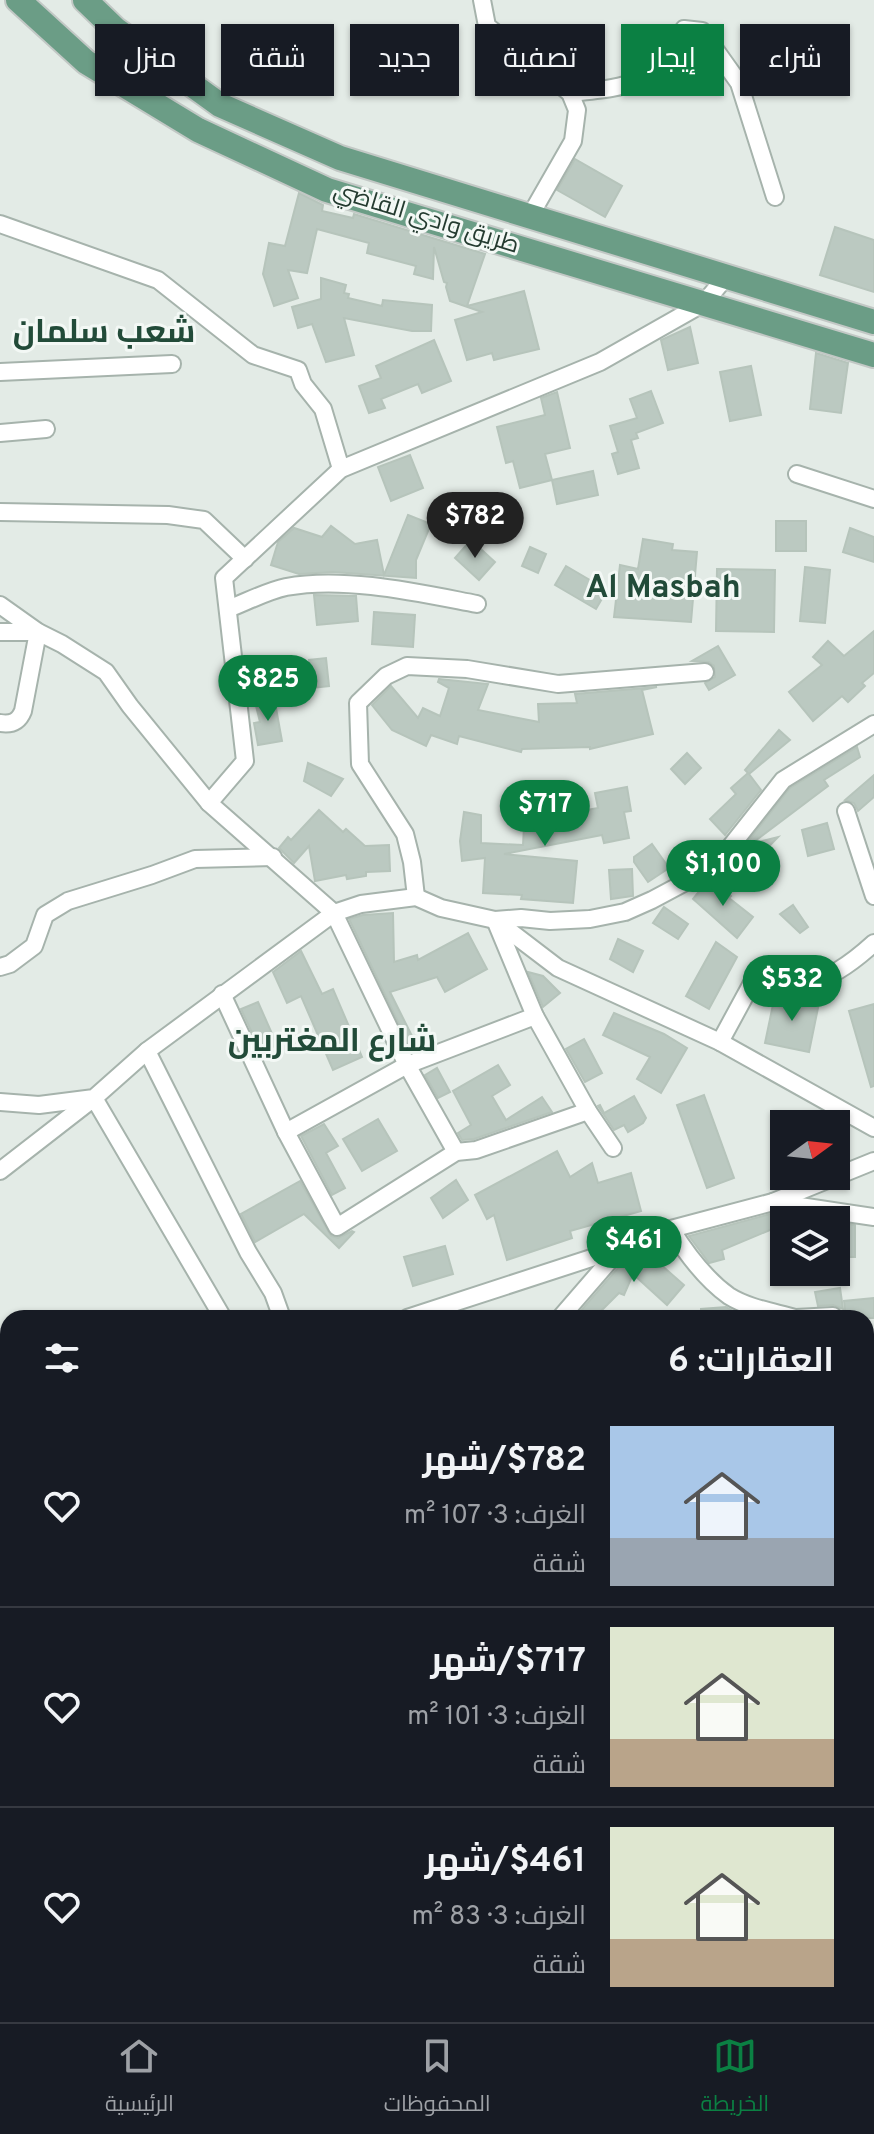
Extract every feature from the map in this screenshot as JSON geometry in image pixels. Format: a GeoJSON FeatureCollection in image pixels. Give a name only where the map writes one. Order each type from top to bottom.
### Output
{"type":"FeatureCollection","features":[{"type":"Feature","properties":{"kind":"main road","name":"طريق وادي القاضي"},"geometry":{"type":"LineString","coordinates":[[18,0],[86,62],[198,130],[327,190],[874,355]]}},
{"type":"Feature","properties":{"kind":"main road","name":"طريق وادي القاضي"},"geometry":{"type":"LineString","coordinates":[[85,0],[115,29],[220,105],[340,158],[874,322]]}},
{"type":"Feature","properties":{"kind":"street"},"geometry":{"type":"LineString","coordinates":[[482,0],[487,24]]}},
{"type":"Feature","properties":{"kind":"street"},"geometry":{"type":"LineString","coordinates":[[605,90],[645,78],[669,54],[684,29],[702,31],[739,83],[775,197]]}},
{"type":"Feature","properties":{"kind":"street"},"geometry":{"type":"LineString","coordinates":[[530,216],[573,141],[578,116],[571,96]]}},
{"type":"Feature","properties":{"kind":"street"},"geometry":{"type":"LineString","coordinates":[[0,224],[158,280],[253,355],[298,370],[303,384],[323,409],[341,469]]}},
{"type":"Feature","properties":{"kind":"street"},"geometry":{"type":"LineString","coordinates":[[209,803],[245,761],[224,578],[341,469],[600,362],[704,303],[726,277]]}},
{"type":"Feature","properties":{"kind":"street"},"geometry":{"type":"LineString","coordinates":[[0,372],[172,364]]}},
{"type":"Feature","properties":{"kind":"street"},"geometry":{"type":"LineString","coordinates":[[0,433],[46,429]]}},
{"type":"Feature","properties":{"kind":"street"},"geometry":{"type":"LineString","coordinates":[[797,474],[874,499]]}},
{"type":"Feature","properties":{"kind":"street"},"geometry":{"type":"LineString","coordinates":[[0,512],[168,515],[204,520],[245,559]]}},
{"type":"Feature","properties":{"kind":"street"},"geometry":{"type":"LineString","coordinates":[[228,609],[285,587],[323,585],[404,591],[477,604]]}},
{"type":"Feature","properties":{"kind":"street"},"geometry":{"type":"LineString","coordinates":[[0,605],[38,632],[106,672],[209,803],[334,913],[407,1065],[456,1152]]}},
{"type":"Feature","properties":{"kind":"street"},"geometry":{"type":"LineString","coordinates":[[0,632],[38,632]]}},
{"type":"Feature","properties":{"kind":"street"},"geometry":{"type":"LineString","coordinates":[[0,723],[13,723],[20,719],[38,632]]}},
{"type":"Feature","properties":{"kind":"street"},"geometry":{"type":"LineString","coordinates":[[416,897],[405,834],[360,764],[358,703],[386,676],[407,666],[422,666],[467,669],[558,684],[705,672]]}},
{"type":"Feature","properties":{"kind":"street"},"geometry":{"type":"LineString","coordinates":[[0,1171],[94,1098],[147,1051],[334,913],[361,904],[416,897],[441,908],[495,920],[590,919],[625,912],[682,884],[723,856],[783,780],[874,724]]}},
{"type":"Feature","properties":{"kind":"street"},"geometry":{"type":"LineString","coordinates":[[846,811],[874,896]]}},
{"type":"Feature","properties":{"kind":"street"},"geometry":{"type":"LineString","coordinates":[[0,967],[10,964],[34,946],[45,915],[68,901],[195,859],[273,857]]}},
{"type":"Feature","properties":{"kind":"street"},"geometry":{"type":"LineString","coordinates":[[495,920],[535,1016],[588,1111],[613,1148]]}},
{"type":"Feature","properties":{"kind":"street"},"geometry":{"type":"LineString","coordinates":[[495,920],[558,968],[720,1042],[874,1128]]}},
{"type":"Feature","properties":{"kind":"street"},"geometry":{"type":"LineString","coordinates":[[720,1042],[752,983],[794,985],[812,982],[833,975],[874,943]]}},
{"type":"Feature","properties":{"kind":"street"},"geometry":{"type":"LineString","coordinates":[[222,994],[286,1132],[337,1227],[456,1152],[476,1150],[588,1111]]}},
{"type":"Feature","properties":{"kind":"street"},"geometry":{"type":"LineString","coordinates":[[286,1132],[407,1065],[535,1016]]}},
{"type":"Feature","properties":{"kind":"street"},"geometry":{"type":"LineString","coordinates":[[147,1051],[279,1310]]}},
{"type":"Feature","properties":{"kind":"street"},"geometry":{"type":"LineString","coordinates":[[0,1102],[39,1105],[94,1098]]}},
{"type":"Feature","properties":{"kind":"street"},"geometry":{"type":"LineString","coordinates":[[94,1098],[218,1310]]}},
{"type":"Feature","properties":{"kind":"street"},"geometry":{"type":"LineString","coordinates":[[432,1310],[671,1229],[773,1202],[874,1161]]}},
{"type":"Feature","properties":{"kind":"street"},"geometry":{"type":"LineString","coordinates":[[773,1202],[874,1217]]}},
{"type":"Feature","properties":{"kind":"street"},"geometry":{"type":"LineString","coordinates":[[671,1229],[686,1253],[729,1296],[764,1310]]}},
{"type":"Feature","properties":{"kind":"street"},"geometry":{"type":"LineString","coordinates":[[567,1310],[619,1249]]}},
{"type":"Feature","properties":{"kind":"building"},"geometry":{"type":"Polygon","coordinates":[[[575,159],[622,186],[605,217],[557,190],[575,159]]]}},
{"type":"Feature","properties":{"kind":"building"},"geometry":{"type":"Polygon","coordinates":[[[299,193],[323,205],[322,211],[353,218],[354,214],[485,254],[467,306],[524,291],[539,349],[494,360],[492,353],[467,360],[455,320],[482,312],[450,301],[434,247],[433,279],[414,274],[416,266],[367,253],[369,243],[317,229],[307,273],[288,270],[298,298],[274,306],[263,274],[269,243],[285,246],[299,193]]]}},
{"type":"Feature","properties":{"kind":"building"},"geometry":{"type":"Polygon","coordinates":[[[835,227],[874,240],[874,292],[820,275],[835,227]]]}},
{"type":"Feature","properties":{"kind":"building"},"geometry":{"type":"Polygon","coordinates":[[[321,278],[346,285],[344,293],[349,294],[348,298],[382,306],[383,300],[432,305],[431,331],[412,331],[344,318],[354,355],[326,362],[312,324],[298,328],[292,307],[321,299],[321,278]]]}},
{"type":"Feature","properties":{"kind":"building"},"geometry":{"type":"Polygon","coordinates":[[[690,327],[698,363],[668,370],[661,340],[690,327]]]}},
{"type":"Feature","properties":{"kind":"building"},"geometry":{"type":"Polygon","coordinates":[[[434,340],[451,381],[422,393],[418,384],[381,399],[385,408],[369,413],[359,386],[381,378],[376,366],[434,340]]]}},
{"type":"Feature","properties":{"kind":"building"},"geometry":{"type":"Polygon","coordinates":[[[816,353],[848,363],[841,413],[810,409],[816,353]]]}},
{"type":"Feature","properties":{"kind":"building"},"geometry":{"type":"Polygon","coordinates":[[[751,366],[761,415],[730,421],[720,372],[751,366]]]}},
{"type":"Feature","properties":{"kind":"building"},"geometry":{"type":"Polygon","coordinates":[[[651,391],[663,423],[636,433],[638,438],[631,440],[639,468],[618,474],[612,454],[618,452],[610,426],[637,418],[630,399],[651,391]]]}},
{"type":"Feature","properties":{"kind":"building"},"geometry":{"type":"Polygon","coordinates":[[[557,392],[570,448],[545,454],[552,480],[520,488],[513,461],[506,463],[497,427],[545,415],[541,398],[557,392]]]}},
{"type":"Feature","properties":{"kind":"building"},"geometry":{"type":"Polygon","coordinates":[[[410,455],[423,488],[391,501],[378,467],[410,455]]]}},
{"type":"Feature","properties":{"kind":"building"},"geometry":{"type":"Polygon","coordinates":[[[593,471],[598,495],[557,504],[552,480],[593,471]]]}},
{"type":"Feature","properties":{"kind":"building"},"geometry":{"type":"Polygon","coordinates":[[[408,515],[431,524],[416,560],[416,578],[333,572],[299,574],[271,565],[278,542],[294,528],[322,537],[331,526],[355,544],[377,540],[384,575],[408,515]]]}},
{"type":"Feature","properties":{"kind":"building"},"geometry":{"type":"Polygon","coordinates":[[[776,521],[806,521],[806,551],[776,551],[776,521]]]}},
{"type":"Feature","properties":{"kind":"building"},"geometry":{"type":"Polygon","coordinates":[[[850,528],[874,537],[874,562],[843,552],[850,528]]]}},
{"type":"Feature","properties":{"kind":"building"},"geometry":{"type":"Polygon","coordinates":[[[643,539],[673,544],[672,550],[697,552],[691,622],[614,617],[620,565],[638,569],[643,539]]]}},
{"type":"Feature","properties":{"kind":"building"},"geometry":{"type":"Polygon","coordinates":[[[471,540],[495,562],[479,580],[455,558],[471,540]]]}},
{"type":"Feature","properties":{"kind":"building"},"geometry":{"type":"Polygon","coordinates":[[[530,547],[546,554],[538,573],[522,566],[530,547]]]}},
{"type":"Feature","properties":{"kind":"building"},"geometry":{"type":"Polygon","coordinates":[[[566,566],[607,590],[596,609],[555,585],[566,566]]]}},
{"type":"Feature","properties":{"kind":"building"},"geometry":{"type":"Polygon","coordinates":[[[805,567],[830,570],[825,623],[800,621],[805,567]]]}},
{"type":"Feature","properties":{"kind":"building"},"geometry":{"type":"Polygon","coordinates":[[[717,569],[775,570],[774,632],[716,631],[717,569]]]}},
{"type":"Feature","properties":{"kind":"building"},"geometry":{"type":"Polygon","coordinates":[[[314,595],[356,596],[358,621],[317,625],[314,595]]]}},
{"type":"Feature","properties":{"kind":"building"},"geometry":{"type":"Polygon","coordinates":[[[374,612],[415,615],[413,647],[372,644],[374,612]]]}},
{"type":"Feature","properties":{"kind":"building"},"geometry":{"type":"Polygon","coordinates":[[[874,631],[874,673],[848,702],[842,696],[813,721],[789,692],[822,665],[813,657],[828,641],[844,656],[874,631]]]}},
{"type":"Feature","properties":{"kind":"building"},"geometry":{"type":"Polygon","coordinates":[[[718,646],[735,675],[709,690],[705,683],[715,677],[714,666],[709,662],[692,661],[718,646]]]}},
{"type":"Feature","properties":{"kind":"building"},"geometry":{"type":"Polygon","coordinates":[[[326,658],[329,686],[312,688],[309,660],[326,658]]]}},
{"type":"Feature","properties":{"kind":"building"},"geometry":{"type":"Polygon","coordinates":[[[439,679],[488,684],[478,710],[539,722],[538,704],[577,703],[575,694],[657,687],[642,690],[653,734],[590,749],[522,749],[521,752],[459,736],[457,744],[431,735],[426,746],[392,730],[372,705],[391,686],[418,718],[423,708],[440,716],[449,688],[438,682],[439,679]]]}},
{"type":"Feature","properties":{"kind":"building"},"geometry":{"type":"Polygon","coordinates":[[[274,697],[282,741],[258,745],[254,723],[260,722],[255,702],[274,697]]]}},
{"type":"Feature","properties":{"kind":"building"},"geometry":{"type":"Polygon","coordinates":[[[779,730],[790,740],[749,774],[761,790],[725,835],[710,819],[736,794],[731,788],[748,773],[745,770],[779,730]]]}},
{"type":"Feature","properties":{"kind":"building"},"geometry":{"type":"Polygon","coordinates":[[[857,747],[860,757],[824,780],[828,786],[751,844],[778,837],[747,869],[735,858],[790,788],[857,747]]]}},
{"type":"Feature","properties":{"kind":"building"},"geometry":{"type":"Polygon","coordinates":[[[687,753],[701,768],[685,784],[671,769],[687,753]]]}},
{"type":"Feature","properties":{"kind":"building"},"geometry":{"type":"Polygon","coordinates":[[[308,763],[343,779],[331,796],[304,781],[308,763]]]}},
{"type":"Feature","properties":{"kind":"building"},"geometry":{"type":"Polygon","coordinates":[[[874,775],[874,797],[858,811],[854,803],[845,800],[874,775]]]}},
{"type":"Feature","properties":{"kind":"building"},"geometry":{"type":"Polygon","coordinates":[[[627,787],[631,811],[624,812],[629,838],[604,843],[602,835],[504,854],[577,861],[573,903],[483,893],[485,858],[462,861],[460,841],[464,812],[481,815],[481,843],[523,845],[524,826],[538,827],[538,804],[565,804],[565,814],[598,808],[595,793],[627,787]]]}},
{"type":"Feature","properties":{"kind":"building"},"geometry":{"type":"Polygon","coordinates":[[[319,810],[343,832],[346,829],[365,846],[389,845],[390,871],[315,881],[309,846],[294,863],[279,848],[288,837],[291,840],[319,810]]]}},
{"type":"Feature","properties":{"kind":"building"},"geometry":{"type":"Polygon","coordinates":[[[827,823],[834,849],[808,856],[802,830],[827,823]]]}},
{"type":"Feature","properties":{"kind":"building"},"geometry":{"type":"Polygon","coordinates":[[[652,844],[669,868],[648,882],[634,862],[634,857],[652,844]]]}},
{"type":"Feature","properties":{"kind":"building"},"geometry":{"type":"Polygon","coordinates":[[[632,869],[633,896],[611,899],[609,870],[632,869]]]}},
{"type":"Feature","properties":{"kind":"building"},"geometry":{"type":"Polygon","coordinates":[[[710,878],[753,917],[737,938],[693,899],[710,878]]]}},
{"type":"Feature","properties":{"kind":"building"},"geometry":{"type":"Polygon","coordinates":[[[793,905],[808,927],[800,933],[780,914],[793,905]]]}},
{"type":"Feature","properties":{"kind":"building"},"geometry":{"type":"Polygon","coordinates":[[[664,907],[688,924],[678,939],[653,923],[664,907]]]}},
{"type":"Feature","properties":{"kind":"building"},"geometry":{"type":"Polygon","coordinates":[[[393,913],[394,962],[417,955],[418,960],[468,933],[487,969],[445,992],[437,977],[390,992],[414,1040],[408,1043],[349,919],[393,913]]]}},
{"type":"Feature","properties":{"kind":"building"},"geometry":{"type":"Polygon","coordinates":[[[618,939],[643,951],[633,972],[610,959],[618,939]]]}},
{"type":"Feature","properties":{"kind":"building"},"geometry":{"type":"Polygon","coordinates":[[[716,942],[737,957],[709,1009],[686,996],[716,942]]]}},
{"type":"Feature","properties":{"kind":"building"},"geometry":{"type":"Polygon","coordinates":[[[301,951],[322,994],[333,989],[362,1057],[333,1070],[301,996],[287,1003],[273,972],[301,951]]]}},
{"type":"Feature","properties":{"kind":"building"},"geometry":{"type":"Polygon","coordinates":[[[528,972],[543,976],[560,993],[543,1007],[528,972]]]}},
{"type":"Feature","properties":{"kind":"building"},"geometry":{"type":"Polygon","coordinates":[[[775,995],[819,1003],[809,1052],[765,1043],[775,995]]]}},
{"type":"Feature","properties":{"kind":"building"},"geometry":{"type":"Polygon","coordinates":[[[258,1002],[277,1045],[261,1052],[241,1009],[258,1002]]]}},
{"type":"Feature","properties":{"kind":"building"},"geometry":{"type":"Polygon","coordinates":[[[874,1004],[874,1086],[871,1087],[849,1011],[874,1004]]]}},
{"type":"Feature","properties":{"kind":"building"},"geometry":{"type":"Polygon","coordinates":[[[614,1013],[664,1034],[687,1048],[661,1093],[637,1079],[650,1057],[603,1035],[614,1013]]]}},
{"type":"Feature","properties":{"kind":"building"},"geometry":{"type":"Polygon","coordinates":[[[584,1039],[602,1073],[585,1082],[566,1049],[584,1039]]]}},
{"type":"Feature","properties":{"kind":"building"},"geometry":{"type":"Polygon","coordinates":[[[498,1065],[510,1085],[492,1096],[506,1120],[542,1097],[552,1112],[474,1139],[462,1140],[458,1133],[471,1125],[453,1091],[498,1065]]]}},
{"type":"Feature","properties":{"kind":"building"},"geometry":{"type":"Polygon","coordinates":[[[437,1068],[450,1092],[438,1098],[425,1075],[437,1068]]]}},
{"type":"Feature","properties":{"kind":"building"},"geometry":{"type":"Polygon","coordinates":[[[704,1095],[734,1178],[707,1188],[677,1105],[704,1095]]]}},
{"type":"Feature","properties":{"kind":"building"},"geometry":{"type":"Polygon","coordinates":[[[634,1096],[646,1118],[628,1132],[624,1125],[614,1130],[598,1106],[604,1113],[634,1096]]]}},
{"type":"Feature","properties":{"kind":"building"},"geometry":{"type":"Polygon","coordinates":[[[378,1119],[397,1151],[362,1171],[343,1139],[378,1119]]]}},
{"type":"Feature","properties":{"kind":"building"},"geometry":{"type":"Polygon","coordinates":[[[324,1124],[338,1146],[326,1153],[345,1188],[332,1195],[301,1136],[324,1124]]]}},
{"type":"Feature","properties":{"kind":"building"},"geometry":{"type":"Polygon","coordinates":[[[557,1151],[570,1177],[592,1163],[598,1183],[631,1173],[641,1211],[570,1231],[572,1238],[507,1260],[494,1215],[487,1219],[475,1195],[557,1151]]]}},
{"type":"Feature","properties":{"kind":"building"},"geometry":{"type":"Polygon","coordinates":[[[456,1180],[468,1200],[443,1218],[431,1198],[456,1180]]]}},
{"type":"Feature","properties":{"kind":"building"},"geometry":{"type":"Polygon","coordinates":[[[300,1181],[331,1236],[338,1238],[354,1232],[339,1248],[304,1214],[255,1242],[241,1214],[300,1181]]]}},
{"type":"Feature","properties":{"kind":"building"},"geometry":{"type":"Polygon","coordinates":[[[770,1214],[770,1230],[722,1250],[724,1259],[709,1263],[689,1236],[770,1214]]]}},
{"type":"Feature","properties":{"kind":"building"},"geometry":{"type":"Polygon","coordinates":[[[850,1224],[855,1225],[855,1257],[850,1257],[850,1224]]]}},
{"type":"Feature","properties":{"kind":"building"},"geometry":{"type":"Polygon","coordinates":[[[445,1246],[453,1274],[413,1286],[404,1257],[445,1246]]]}},
{"type":"Feature","properties":{"kind":"building"},"geometry":{"type":"Polygon","coordinates":[[[640,1255],[652,1257],[684,1285],[667,1305],[633,1274],[624,1295],[619,1293],[602,1310],[581,1310],[624,1261],[640,1255]]]}},
{"type":"Feature","properties":{"kind":"building"},"geometry":{"type":"Polygon","coordinates":[[[840,1288],[843,1309],[833,1305],[818,1306],[815,1292],[840,1288]]]}},
{"type":"Feature","properties":{"kind":"building"},"geometry":{"type":"Polygon","coordinates":[[[874,1298],[874,1310],[845,1310],[844,1301],[874,1298]]]}},
{"type":"Feature","properties":{"kind":"building"},"geometry":{"type":"Polygon","coordinates":[[[726,1307],[731,1310],[701,1310],[726,1307]]]}},
{"type":"Feature","properties":{"kind":"district","name":"شعب سلمان"},"geometry":{"type":"Point","coordinates":[104,334]}},
{"type":"Feature","properties":{"kind":"district","name":"Al Masbah"},"geometry":{"type":"Point","coordinates":[663,589]}},
{"type":"Feature","properties":{"kind":"district","name":"شارع المغتربين"},"geometry":{"type":"Point","coordinates":[332,1043]}}]}
